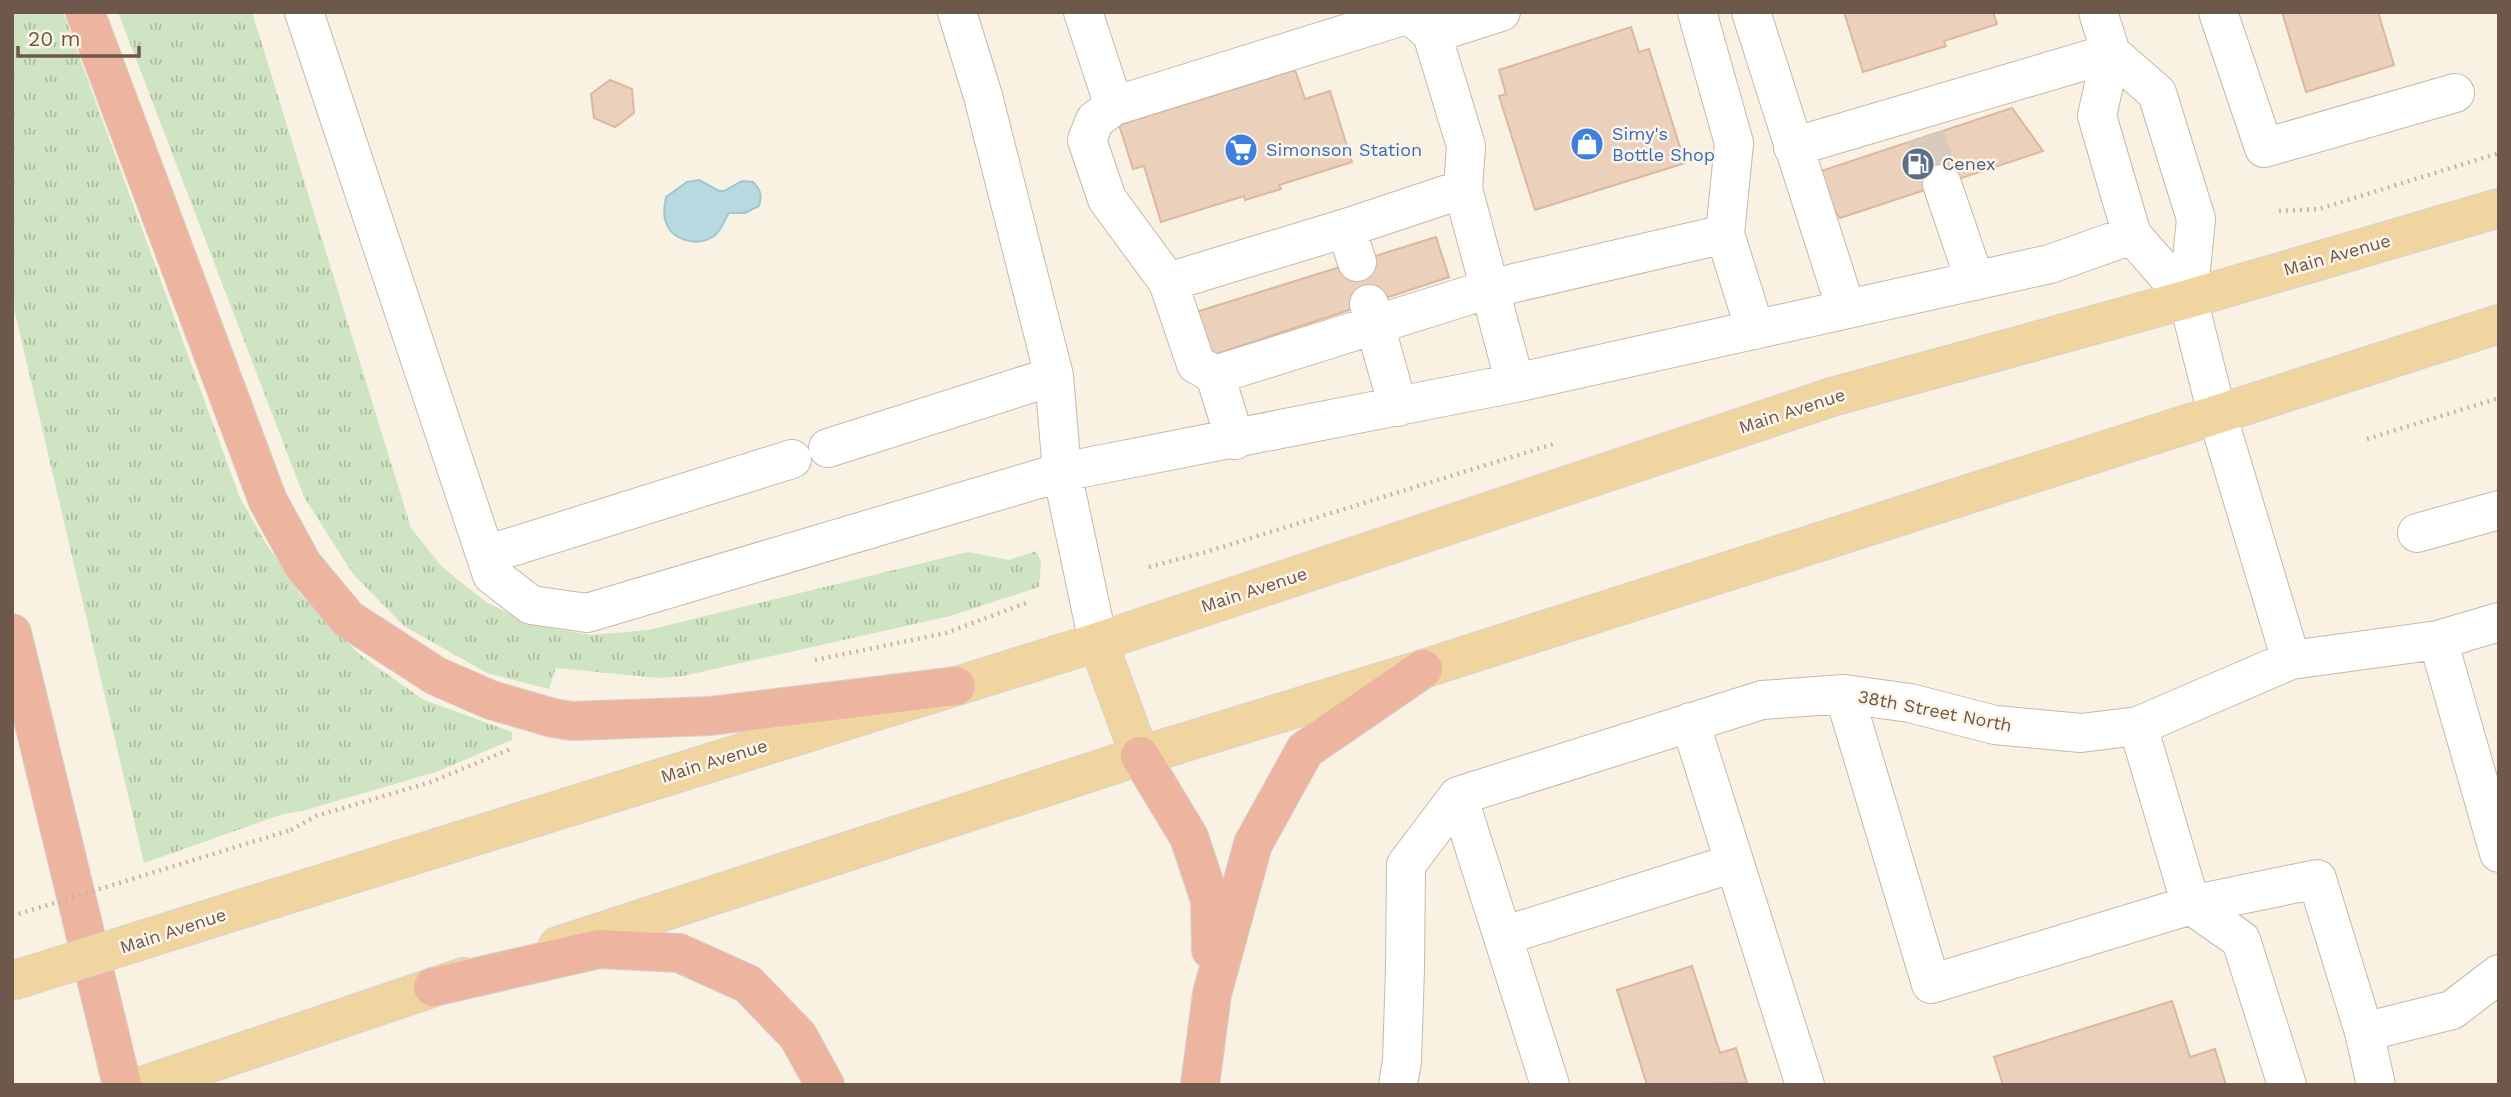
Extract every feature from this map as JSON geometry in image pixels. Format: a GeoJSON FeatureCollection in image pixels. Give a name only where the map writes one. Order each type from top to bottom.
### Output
{"type":"FeatureCollection","features":[{"type":"Feature","properties":{"kind":"highway"},"geometry":{"type":"LineString","coordinates":[[85,12],[268,501],[303,565],[348,619],[436,676],[491,700],[572,721],[710,716],[956,686]]}},
{"type":"Feature","properties":{"kind":"highway"},"geometry":{"type":"LineString","coordinates":[[12,634],[121,1085]]}},
{"type":"Feature","properties":{"kind":"highway"},"geometry":{"type":"LineString","coordinates":[[1200,1085],[1212,994],[1253,844],[1305,750],[1423,669]]}},
{"type":"Feature","properties":{"kind":"highway"},"geometry":{"type":"LineString","coordinates":[[1140,756],[1189,837],[1210,900],[1212,994]]}},
{"type":"Feature","properties":{"kind":"highway"},"geometry":{"type":"LineString","coordinates":[[433,987],[599,949],[679,953],[748,985],[798,1036],[825,1085]]}},
{"type":"Feature","properties":{"kind":"main road","name":"Main Avenue"},"geometry":{"type":"LineString","coordinates":[[12,981],[1098,642],[1832,397],[2188,299],[2499,208]]}},
{"type":"Feature","properties":{"kind":"main road"},"geometry":{"type":"LineString","coordinates":[[145,1085],[433,987],[1140,756],[1423,669],[2499,324]]}},
{"type":"Feature","properties":{"kind":"main road"},"geometry":{"type":"LineString","coordinates":[[1098,642],[1140,756]]}},
{"type":"Feature","properties":{"kind":"street"},"geometry":{"type":"LineString","coordinates":[[304,12],[492,575],[531,604],[587,613],[1062,472],[1398,407],[1755,330],[2050,264],[2132,235]]}},
{"type":"Feature","properties":{"kind":"street"},"geometry":{"type":"LineString","coordinates":[[957,12],[983,96],[1054,376],[1062,472],[1098,642]]}},
{"type":"Feature","properties":{"kind":"street"},"geometry":{"type":"LineString","coordinates":[[1083,12],[1114,106]]}},
{"type":"Feature","properties":{"kind":"street"},"geometry":{"type":"LineString","coordinates":[[1235,440],[1215,375],[1196,365],[1168,282],[1107,199],[1087,140],[1095,120],[1114,106],[1339,23],[1417,20],[1501,12]]}},
{"type":"Feature","properties":{"kind":"street"},"geometry":{"type":"LineString","coordinates":[[1697,12],[1734,143],[1725,234],[1755,330]]}},
{"type":"Feature","properties":{"kind":"street"},"geometry":{"type":"LineString","coordinates":[[1751,12],[1846,309]]}},
{"type":"Feature","properties":{"kind":"street"},"geometry":{"type":"LineString","coordinates":[[2098,12],[2111,53],[2097,116],[2132,235],[2188,299]]}},
{"type":"Feature","properties":{"kind":"street"},"geometry":{"type":"LineString","coordinates":[[2218,12],[2264,148],[2455,93]]}},
{"type":"Feature","properties":{"kind":"street"},"geometry":{"type":"LineString","coordinates":[[1417,20],[1466,146],[1462,189],[1515,383]]}},
{"type":"Feature","properties":{"kind":"street"},"geometry":{"type":"LineString","coordinates":[[1793,147],[1920,124],[2111,53]]}},
{"type":"Feature","properties":{"kind":"street"},"geometry":{"type":"LineString","coordinates":[[2111,53],[2157,93],[2196,219],[2188,299],[2217,414],[2291,660]]}},
{"type":"Feature","properties":{"kind":"street"},"geometry":{"type":"LineString","coordinates":[[1942,184],[1975,281]]}},
{"type":"Feature","properties":{"kind":"street"},"geometry":{"type":"LineString","coordinates":[[1168,282],[1351,245],[1462,189]]}},
{"type":"Feature","properties":{"kind":"street"},"geometry":{"type":"LineString","coordinates":[[1215,375],[1372,315],[1725,234]]}},
{"type":"Feature","properties":{"kind":"street"},"geometry":{"type":"LineString","coordinates":[[1372,315],[1398,407]]}},
{"type":"Feature","properties":{"kind":"street"},"geometry":{"type":"LineString","coordinates":[[828,447],[1054,376]]}},
{"type":"Feature","properties":{"kind":"street"},"geometry":{"type":"LineString","coordinates":[[486,555],[792,459]]}},
{"type":"Feature","properties":{"kind":"street"},"geometry":{"type":"LineString","coordinates":[[2417,533],[2499,510]]}},
{"type":"Feature","properties":{"kind":"street","name":"38th Street North"},"geometry":{"type":"LineString","coordinates":[[1458,796],[1762,700],[1844,694],[1910,703],[1995,725],[2081,733],[2138,726],[2291,660],[2438,640],[2499,622]]}},
{"type":"Feature","properties":{"kind":"street"},"geometry":{"type":"LineString","coordinates":[[2438,640],[2499,853]]}},
{"type":"Feature","properties":{"kind":"street"},"geometry":{"type":"LineString","coordinates":[[1844,694],[1931,984],[2192,905],[2317,879],[2364,1032],[2376,1085]]}},
{"type":"Feature","properties":{"kind":"street"},"geometry":{"type":"LineString","coordinates":[[1690,722],[1805,1085]]}},
{"type":"Feature","properties":{"kind":"street"},"geometry":{"type":"LineString","coordinates":[[2138,726],[2192,905],[2241,940],[2287,1085]]}},
{"type":"Feature","properties":{"kind":"street"},"geometry":{"type":"LineString","coordinates":[[1458,796],[1550,1085]]}},
{"type":"Feature","properties":{"kind":"street"},"geometry":{"type":"LineString","coordinates":[[1398,1085],[1402,1061],[1406,865],[1458,796]]}},
{"type":"Feature","properties":{"kind":"street"},"geometry":{"type":"LineString","coordinates":[[1503,936],[1734,863]]}},
{"type":"Feature","properties":{"kind":"street"},"geometry":{"type":"LineString","coordinates":[[2364,1032],[2452,1010],[2499,974]]}},
{"type":"Feature","properties":{"kind":"path"},"geometry":{"type":"LineString","coordinates":[[2279,211],[2319,209],[2499,153]]}},
{"type":"Feature","properties":{"kind":"path"},"geometry":{"type":"LineString","coordinates":[[2367,439],[2499,398]]}},
{"type":"Feature","properties":{"kind":"path"},"geometry":{"type":"LineString","coordinates":[[810,661],[946,633],[1026,603]]}},
{"type":"Feature","properties":{"kind":"path"},"geometry":{"type":"LineString","coordinates":[[12,916],[291,830],[316,816],[431,782],[515,747]]}},
{"type":"Feature","properties":{"kind":"green space"},"geometry":{"type":"Polygon","coordinates":[[[12,12],[63,12],[240,498],[265,542],[300,594],[360,655],[424,700],[512,732],[512,740],[436,772],[302,811],[283,814],[144,863],[12,300],[12,12]]]}},
{"type":"Feature","properties":{"kind":"green space"},"geometry":{"type":"Polygon","coordinates":[[[118,12],[252,12],[411,528],[442,567],[486,602],[533,625],[591,635],[648,630],[968,552],[1009,560],[1036,551],[1041,562],[1039,587],[950,616],[683,676],[659,678],[556,668],[549,689],[487,673],[404,626],[353,574],[304,497],[118,12]]]}},
{"type":"Feature","properties":{"kind":"water"},"geometry":{"type":"Polygon","coordinates":[[[699,180],[719,191],[742,181],[753,182],[760,193],[759,206],[745,213],[729,213],[719,231],[707,240],[692,241],[678,237],[665,219],[666,197],[687,182],[699,180]]]}},
{"type":"Feature","properties":{"kind":"building"},"geometry":{"type":"Polygon","coordinates":[[[1844,12],[1993,12],[1997,24],[1944,41],[1946,46],[1863,72],[1844,12]]]}},
{"type":"Feature","properties":{"kind":"building"},"geometry":{"type":"Polygon","coordinates":[[[2282,12],[2378,12],[2394,65],[2306,92],[2282,12]]]}},
{"type":"Feature","properties":{"kind":"building"},"geometry":{"type":"Polygon","coordinates":[[[1631,27],[1639,52],[1649,49],[1685,163],[1535,210],[1499,96],[1506,94],[1499,70],[1631,27]]]}},
{"type":"Feature","properties":{"kind":"building"},"geometry":{"type":"Polygon","coordinates":[[[1295,70],[1305,99],[1330,91],[1352,162],[1279,185],[1281,189],[1245,200],[1244,196],[1161,222],[1144,166],[1133,169],[1119,125],[1295,70]]]}},
{"type":"Feature","properties":{"kind":"building"},"geometry":{"type":"Polygon","coordinates":[[[610,80],[632,89],[634,113],[615,127],[594,118],[591,94],[610,80]]]}},
{"type":"Feature","properties":{"kind":"building"},"geometry":{"type":"Polygon","coordinates":[[[2012,108],[2043,151],[1840,218],[1809,175],[2012,108]]]}},
{"type":"Feature","properties":{"kind":"building"},"geometry":{"type":"Polygon","coordinates":[[[1436,237],[1449,277],[1210,356],[1196,312],[1436,237]]]}},
{"type":"Feature","properties":{"kind":"building"},"geometry":{"type":"Polygon","coordinates":[[[1692,966],[1720,1053],[1736,1048],[1747,1083],[1647,1085],[1617,990],[1692,966]]]}},
{"type":"Feature","properties":{"kind":"building"},"geometry":{"type":"Polygon","coordinates":[[[2172,1001],[2190,1057],[2215,1049],[2226,1085],[2003,1085],[1994,1057],[2172,1001]]]}},
{"type":"Feature","properties":{"kind":"tunnel"},"geometry":{"type":"LineString","coordinates":[[1926,136],[1942,184]]}},
{"type":"Feature","properties":{"kind":"place","name":"Simy's Bottle Shop"},"geometry":{"type":"Point","coordinates":[1587,144]}},
{"type":"Feature","properties":{"kind":"place","name":"Simonson Station"},"geometry":{"type":"Point","coordinates":[1241,150]}},
{"type":"Feature","properties":{"kind":"place","name":"Cenex"},"geometry":{"type":"Point","coordinates":[1918,164]}}]}
